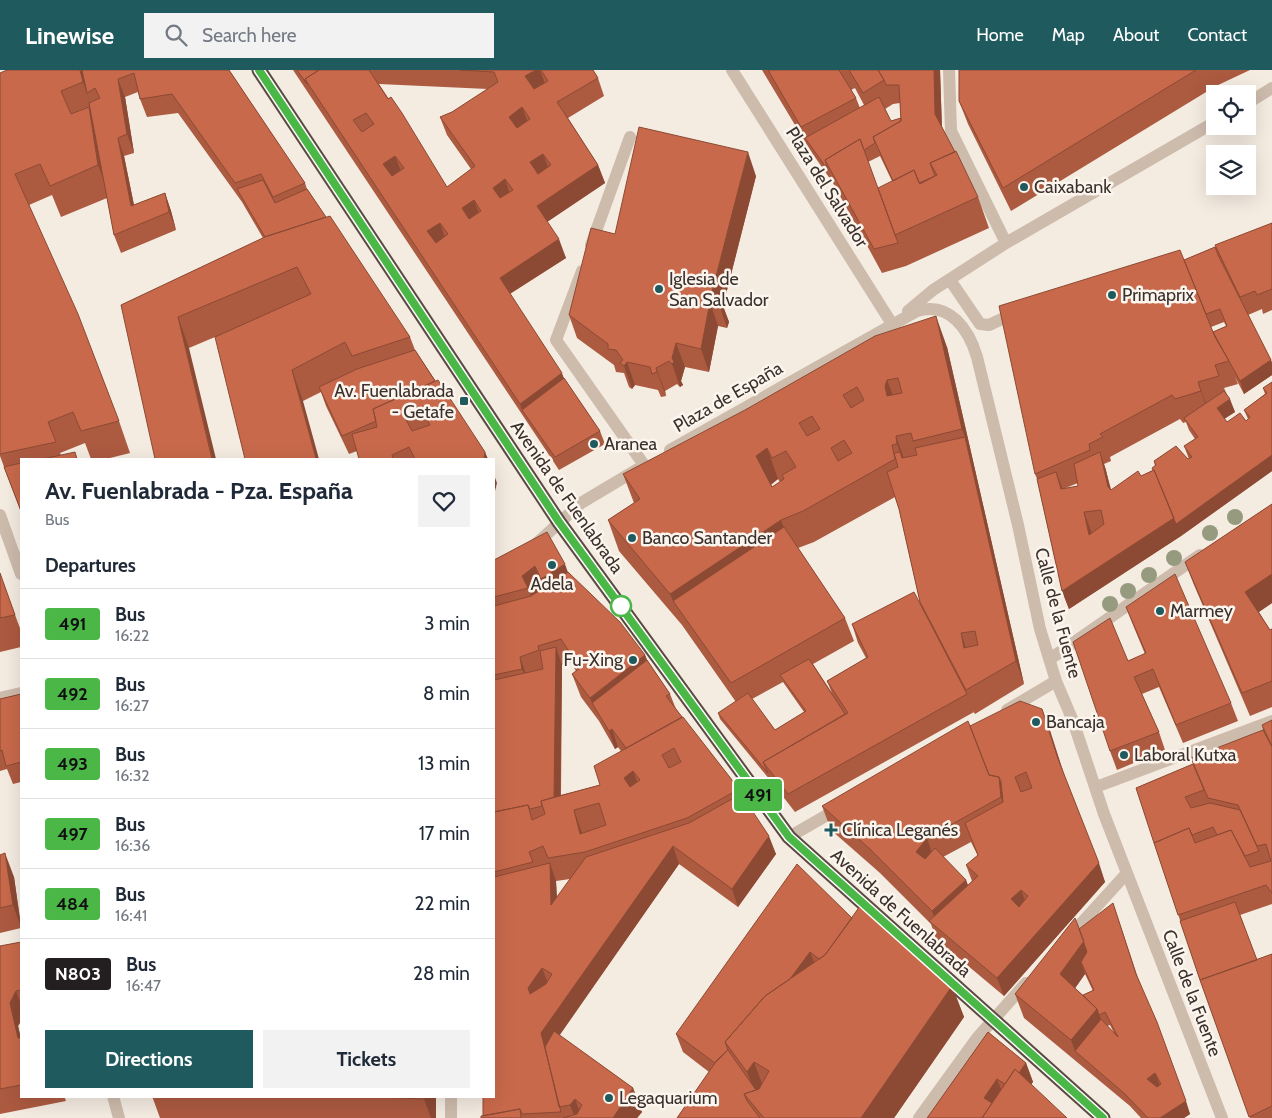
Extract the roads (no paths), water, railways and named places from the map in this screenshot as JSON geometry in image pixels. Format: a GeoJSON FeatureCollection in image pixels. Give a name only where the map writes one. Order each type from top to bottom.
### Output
{"type":"FeatureCollection","features":[{"type":"Feature","properties":{"kind":"highway","name":"Avenida de Fuenlabrada"},"geometry":{"type":"LineString","coordinates":[[259,70],[559,522],[789,837],[1102,1118]]}},
{"type":"Feature","properties":{"kind":"street","name":"Plaza del Salvador"},"geometry":{"type":"LineString","coordinates":[[732,70],[892,324]]}},
{"type":"Feature","properties":{"kind":"street"},"geometry":{"type":"LineString","coordinates":[[949,70],[951,131],[1006,243]]}},
{"type":"Feature","properties":{"kind":"street"},"geometry":{"type":"LineString","coordinates":[[1256,98],[1272,88]]}},
{"type":"Feature","properties":{"kind":"street"},"geometry":{"type":"LineString","coordinates":[[892,324],[950,280],[1006,243],[1206,127]]}},
{"type":"Feature","properties":{"kind":"street"},"geometry":{"type":"LineString","coordinates":[[630,137],[556,340],[652,460]]}},
{"type":"Feature","properties":{"kind":"street"},"geometry":{"type":"LineString","coordinates":[[950,280],[980,324],[989,325],[1004,318]]}},
{"type":"Feature","properties":{"kind":"street","name":"Calle de la Fuente"},"geometry":{"type":"LineString","coordinates":[[892,324],[924,309],[938,310],[962,324],[970,338],[995,429],[1040,629],[1056,681],[1073,720],[1127,873],[1222,1118]]}},
{"type":"Feature","properties":{"kind":"street","name":"Plaza de España"},"geometry":{"type":"LineString","coordinates":[[527,550],[587,499],[892,324]]}},
{"type":"Feature","properties":{"kind":"street"},"geometry":{"type":"LineString","coordinates":[[0,515],[20,571]]}},
{"type":"Feature","properties":{"kind":"street"},"geometry":{"type":"LineString","coordinates":[[1050,659],[1208,549]]}},
{"type":"Feature","properties":{"kind":"street"},"geometry":{"type":"LineString","coordinates":[[996,716],[1056,681]]}},
{"type":"Feature","properties":{"kind":"street"},"geometry":{"type":"LineString","coordinates":[[0,698],[20,693]]}},
{"type":"Feature","properties":{"kind":"street"},"geometry":{"type":"LineString","coordinates":[[1096,787],[1272,721]]}},
{"type":"Feature","properties":{"kind":"street"},"geometry":{"type":"LineString","coordinates":[[789,837],[849,802]]}},
{"type":"Feature","properties":{"kind":"street"},"geometry":{"type":"LineString","coordinates":[[1060,946],[1127,873]]}},
{"type":"Feature","properties":{"kind":"street"},"geometry":{"type":"LineString","coordinates":[[919,1118],[966,1052],[1033,976]]}},
{"type":"Feature","properties":{"kind":"street"},"geometry":{"type":"LineString","coordinates":[[114,1098],[119,1118]]}},
{"type":"Feature","properties":{"kind":"street"},"geometry":{"type":"LineString","coordinates":[[451,1098],[451,1118]]}},
{"type":"Feature","properties":{"kind":"place","name":"Caixabank"},"geometry":{"type":"Point","coordinates":[1024,187]}},
{"type":"Feature","properties":{"kind":"place","name":"Iglesia de San Salvador"},"geometry":{"type":"Point","coordinates":[659,289]}},
{"type":"Feature","properties":{"kind":"place","name":"Primaprix"},"geometry":{"type":"Point","coordinates":[1112,295]}},
{"type":"Feature","properties":{"kind":"place","name":"Av. Fuenlabrada - Getafe"},"geometry":{"type":"Point","coordinates":[464,401]}},
{"type":"Feature","properties":{"kind":"place","name":"Aranea"},"geometry":{"type":"Point","coordinates":[594,444]}},
{"type":"Feature","properties":{"kind":"place","name":"Banco Santander"},"geometry":{"type":"Point","coordinates":[632,538]}},
{"type":"Feature","properties":{"kind":"place","name":"Adela"},"geometry":{"type":"Point","coordinates":[552,565]}},
{"type":"Feature","properties":{"kind":"place","name":"Marmey"},"geometry":{"type":"Point","coordinates":[1160,611]}},
{"type":"Feature","properties":{"kind":"place","name":"Fu-Xing"},"geometry":{"type":"Point","coordinates":[633,660]}},
{"type":"Feature","properties":{"kind":"place","name":"Bancaja"},"geometry":{"type":"Point","coordinates":[1036,722]}},
{"type":"Feature","properties":{"kind":"place","name":"Laboral Kutxa"},"geometry":{"type":"Point","coordinates":[1124,755]}},
{"type":"Feature","properties":{"kind":"place","name":"Clínica Leganés"},"geometry":{"type":"Point","coordinates":[831,830]}},
{"type":"Feature","properties":{"kind":"place","name":"Legaquarium"},"geometry":{"type":"Point","coordinates":[609,1098]}}]}
